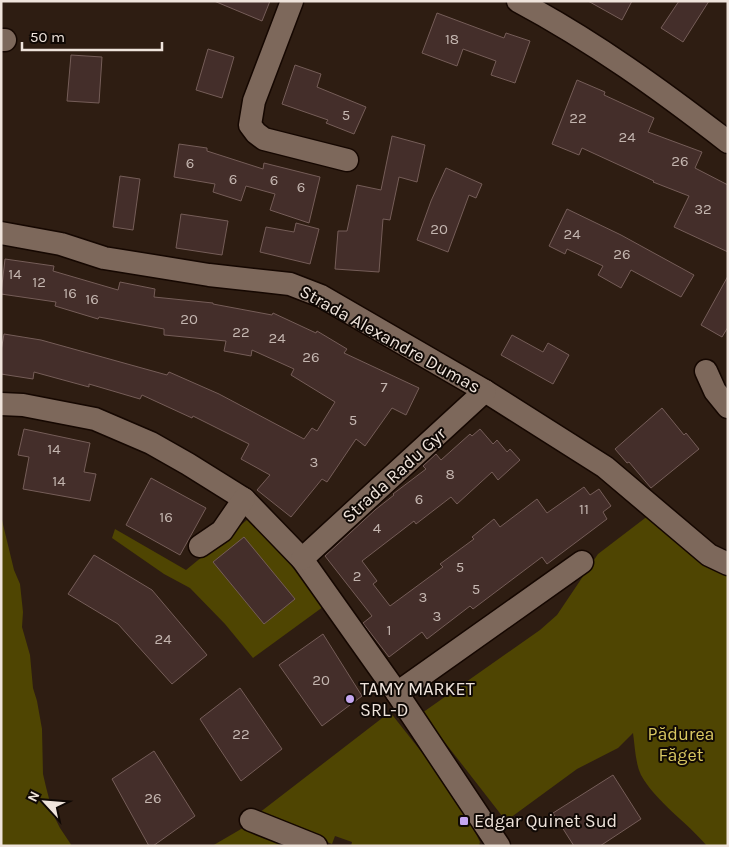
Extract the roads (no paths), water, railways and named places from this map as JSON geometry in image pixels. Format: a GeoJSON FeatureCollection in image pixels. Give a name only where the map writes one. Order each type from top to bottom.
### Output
{"type":"FeatureCollection","features":[{"type":"Feature","properties":{"kind":"street"},"geometry":{"type":"LineString","coordinates":[[292,1],[254,101],[250,126],[264,139],[347,160]]}},
{"type":"Feature","properties":{"kind":"street"},"geometry":{"type":"LineString","coordinates":[[518,1],[555,21],[621,63],[728,142]]}},
{"type":"Feature","properties":{"kind":"street","name":"Strada Alexandre Dumas"},"geometry":{"type":"LineString","coordinates":[[1,233],[61,244],[104,258],[209,275],[290,284],[320,296],[485,391],[605,467],[709,555],[728,564]]}},
{"type":"Feature","properties":{"kind":"street"},"geometry":{"type":"LineString","coordinates":[[706,372],[715,391],[728,407]]}},
{"type":"Feature","properties":{"kind":"street","name":"Strada Radu Gyr"},"geometry":{"type":"LineString","coordinates":[[302,559],[485,391]]}},
{"type":"Feature","properties":{"kind":"street"},"geometry":{"type":"LineString","coordinates":[[1,404],[23,405],[95,420],[158,447],[244,500],[302,559],[397,693],[499,846]]}},
{"type":"Feature","properties":{"kind":"street"},"geometry":{"type":"LineString","coordinates":[[200,546],[222,531],[244,500]]}},
{"type":"Feature","properties":{"kind":"street"},"geometry":{"type":"LineString","coordinates":[[397,693],[582,562]]}},
{"type":"Feature","properties":{"kind":"street"},"geometry":{"type":"LineString","coordinates":[[251,820],[316,846]]}},
{"type":"Feature","properties":{"kind":"place","name":"TAMY MARKET SRL-D"},"geometry":{"type":"Point","coordinates":[350,699]}},
{"type":"Feature","properties":{"kind":"place","name":"Edgar Quinet Sud"},"geometry":{"type":"Point","coordinates":[464,821]}},
{"type":"Feature","properties":{"kind":"park label","name":"Pădurea Făget"},"geometry":{"type":"Point","coordinates":[681,744]}}]}
